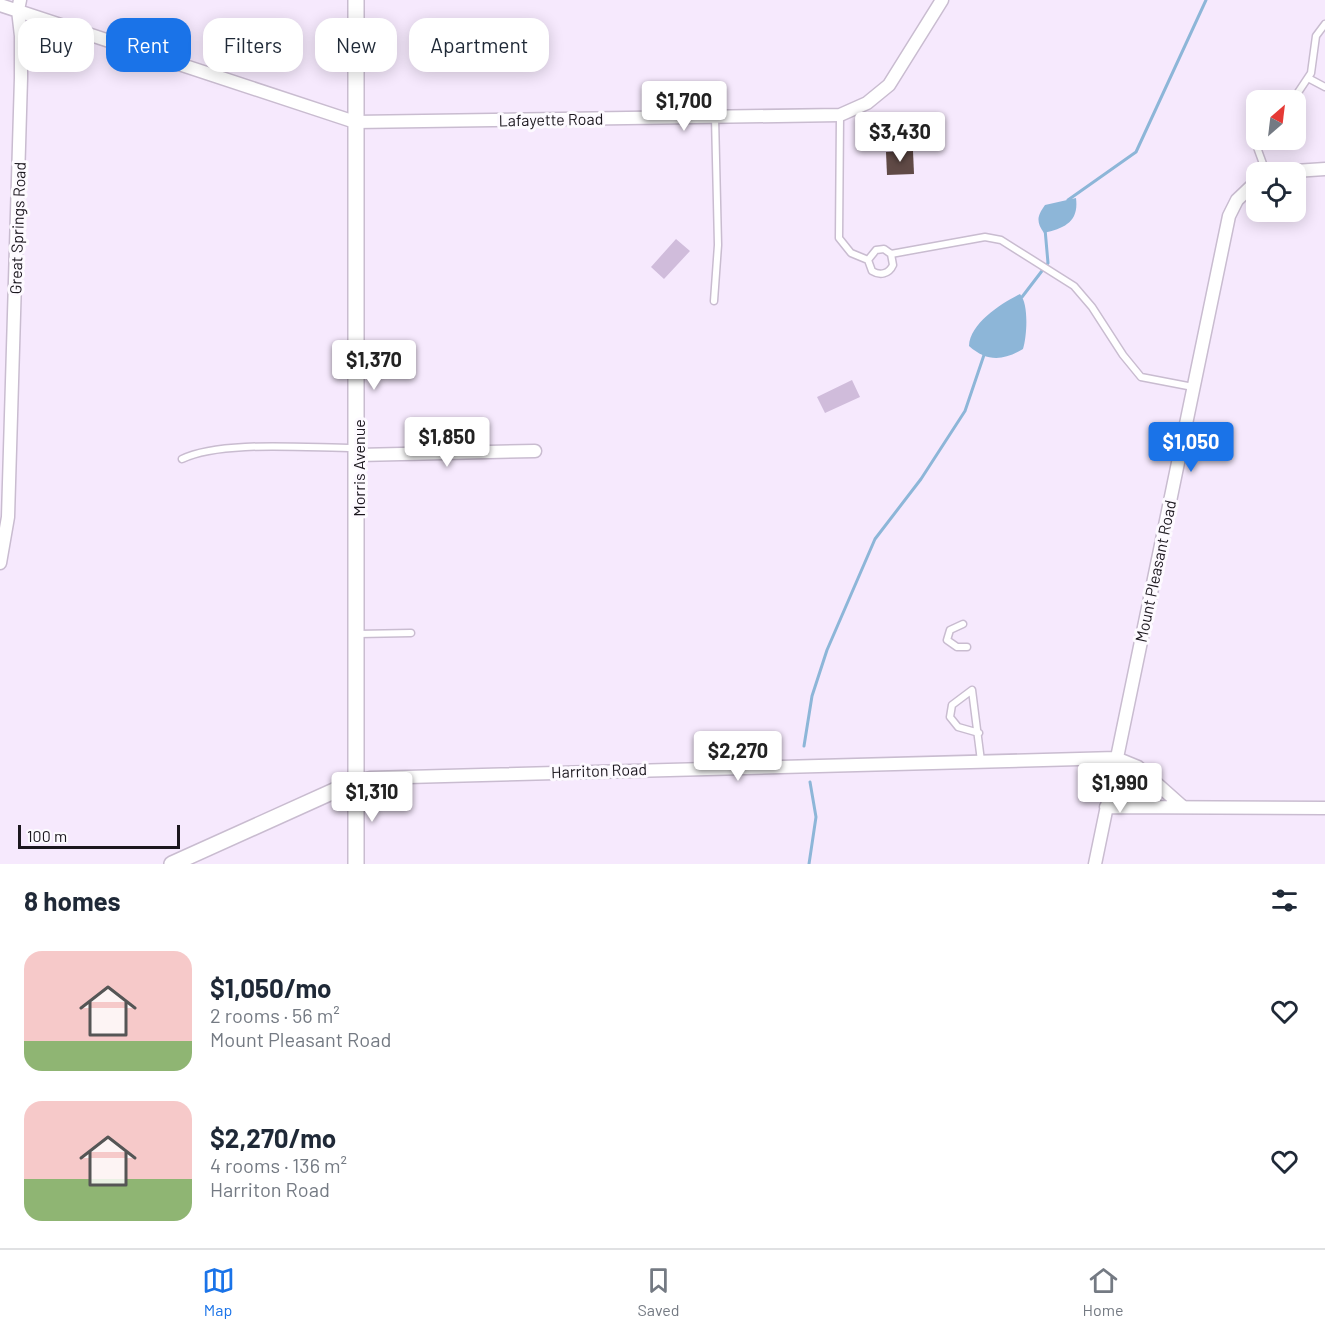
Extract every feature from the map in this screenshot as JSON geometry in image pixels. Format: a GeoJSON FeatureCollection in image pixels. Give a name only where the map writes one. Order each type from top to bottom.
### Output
{"type":"FeatureCollection","features":[{"type":"Feature","properties":{"kind":"street","name":"Morris Avenue"},"geometry":{"type":"LineString","coordinates":[[356,864],[358,452],[355,122],[357,0]]}},
{"type":"Feature","properties":{"kind":"street","name":"Lafayette Road"},"geometry":{"type":"LineString","coordinates":[[0,5],[19,5],[355,122],[840,115],[867,103],[889,85],[942,0]]}},
{"type":"Feature","properties":{"kind":"street","name":"Great Springs Road"},"geometry":{"type":"LineString","coordinates":[[0,563],[8,517],[21,78],[19,5]]}},
{"type":"Feature","properties":{"kind":"street"},"geometry":{"type":"LineString","coordinates":[[1306,170],[1325,169]]}},
{"type":"Feature","properties":{"kind":"street","name":"Mount Pleasant Road"},"geometry":{"type":"LineString","coordinates":[[1095,864],[1229,216],[1237,200],[1246,191]]}},
{"type":"Feature","properties":{"kind":"street"},"geometry":{"type":"LineString","coordinates":[[358,452],[535,451]]}},
{"type":"Feature","properties":{"kind":"street"},"geometry":{"type":"LineString","coordinates":[[1116,758],[1138,767],[1183,807]]}},
{"type":"Feature","properties":{"kind":"street","name":"Harriton Road"},"geometry":{"type":"LineString","coordinates":[[172,864],[356,781],[369,778],[596,770],[1116,758]]}},
{"type":"Feature","properties":{"kind":"street"},"geometry":{"type":"LineString","coordinates":[[1106,807],[1325,808]]}},
{"type":"Feature","properties":{"kind":"lane"},"geometry":{"type":"LineString","coordinates":[[1300,90],[1308,78],[1316,36],[1325,24]]}},
{"type":"Feature","properties":{"kind":"lane"},"geometry":{"type":"LineString","coordinates":[[1308,78],[1325,87]]}},
{"type":"Feature","properties":{"kind":"lane"},"geometry":{"type":"LineString","coordinates":[[840,115],[839,238],[851,253],[868,260],[872,271],[884,274],[893,265],[891,254],[884,249],[876,250],[868,260]]}},
{"type":"Feature","properties":{"kind":"lane"},"geometry":{"type":"LineString","coordinates":[[714,301],[718,245],[715,117]]}},
{"type":"Feature","properties":{"kind":"lane"},"geometry":{"type":"LineString","coordinates":[[891,254],[985,237],[1001,240],[1074,286],[1092,307],[1123,355],[1141,377],[1193,387]]}},
{"type":"Feature","properties":{"kind":"lane"},"geometry":{"type":"LineString","coordinates":[[182,459],[196,452],[225,448],[358,452]]}},
{"type":"Feature","properties":{"kind":"lane"},"geometry":{"type":"LineString","coordinates":[[963,624],[950,630],[947,639],[957,647],[967,647]]}},
{"type":"Feature","properties":{"kind":"lane"},"geometry":{"type":"LineString","coordinates":[[357,634],[411,633]]}},
{"type":"Feature","properties":{"kind":"lane"},"geometry":{"type":"LineString","coordinates":[[979,733],[958,727],[950,717],[952,705],[972,690],[979,733],[981,761]]}},
{"type":"Feature","properties":{"kind":"shaded area"},"geometry":{"type":"Polygon","coordinates":[[[676,239],[690,251],[664,279],[651,267],[676,239]]]}},
{"type":"Feature","properties":{"kind":"shaded area"},"geometry":{"type":"Polygon","coordinates":[[[852,380],[860,397],[825,413],[817,397],[852,380]]]}},
{"type":"Feature","properties":{"kind":"water"},"geometry":{"type":"Polygon","coordinates":[[[1076,198],[1075,213],[1069,223],[1044,233],[1038,219],[1045,205],[1076,198]]]}},
{"type":"Feature","properties":{"kind":"water"},"geometry":{"type":"Polygon","coordinates":[[[1020,294],[1026,312],[1023,349],[1009,356],[995,358],[982,355],[969,346],[975,329],[981,322],[996,308],[1020,294]]]}},
{"type":"Feature","properties":{"kind":"building"},"geometry":{"type":"Polygon","coordinates":[[[913,151],[914,174],[887,175],[886,152],[913,151]]]}},
{"type":"Feature","properties":{"kind":"waterway"},"geometry":{"type":"LineString","coordinates":[[1068,200],[1136,152],[1206,0]]}},
{"type":"Feature","properties":{"kind":"waterway"},"geometry":{"type":"LineString","coordinates":[[1022,297],[1048,263],[1045,229]]}},
{"type":"Feature","properties":{"kind":"waterway"},"geometry":{"type":"LineString","coordinates":[[804,746],[812,696],[827,650],[875,539],[921,479],[965,411],[985,352]]}},
{"type":"Feature","properties":{"kind":"waterway"},"geometry":{"type":"LineString","coordinates":[[809,864],[816,817],[810,782]]}}]}
